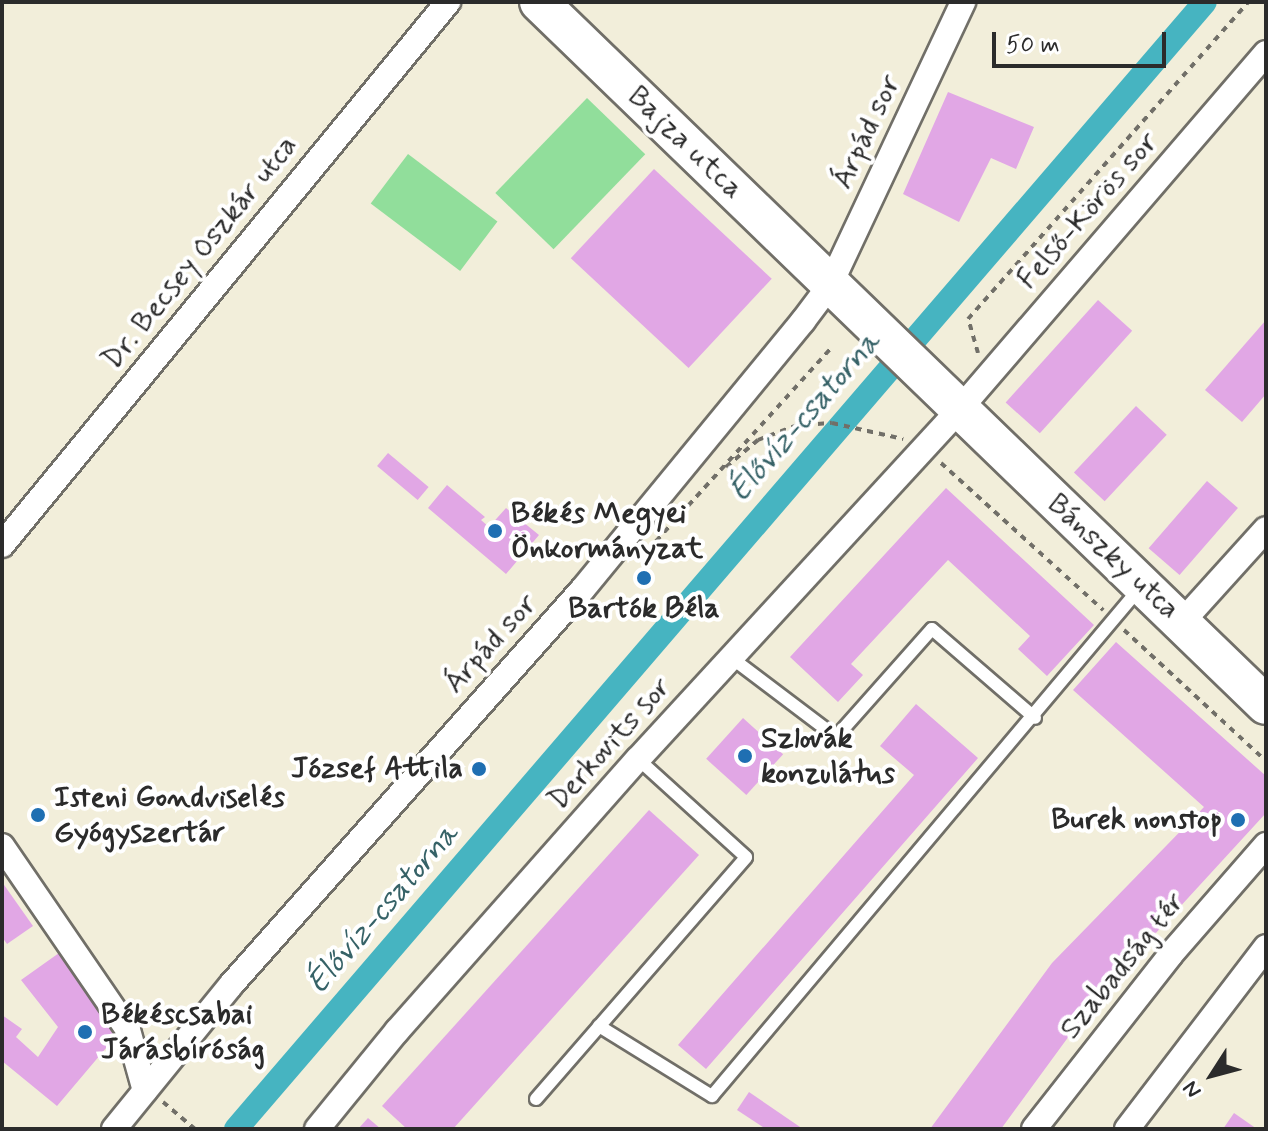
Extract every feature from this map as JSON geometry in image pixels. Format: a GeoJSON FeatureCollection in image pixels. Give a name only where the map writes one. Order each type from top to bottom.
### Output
{"type":"FeatureCollection","features":[{"type":"Feature","properties":{"kind":"main road","name":"Bajza utca"},"geometry":{"type":"LineString","coordinates":[[539,2],[946,398]]}},
{"type":"Feature","properties":{"kind":"main road","name":"Bánszky utca"},"geometry":{"type":"LineString","coordinates":[[946,398],[1266,705]]}},
{"type":"Feature","properties":{"kind":"street","name":"Dr. Becsey Oszkár utca"},"geometry":{"type":"LineString","coordinates":[[2,545],[448,2]]}},
{"type":"Feature","properties":{"kind":"street","name":"Árpád sor"},"geometry":{"type":"LineString","coordinates":[[114,1129],[154,1097],[231,985],[582,590],[830,285],[963,2]]}},
{"type":"Feature","properties":{"kind":"street","name":"Felső-Körös sor"},"geometry":{"type":"LineString","coordinates":[[946,398],[986,378],[1265,55]]}},
{"type":"Feature","properties":{"kind":"street","name":"Derkovits sor"},"geometry":{"type":"LineString","coordinates":[[317,1129],[397,1031],[638,759],[923,450],[946,398]]}},
{"type":"Feature","properties":{"kind":"street"},"geometry":{"type":"LineString","coordinates":[[1182,622],[1266,529]]}},
{"type":"Feature","properties":{"kind":"street","name":"Szabadság tér"},"geometry":{"type":"LineString","coordinates":[[1034,1129],[1258,865],[1266,845]]}},
{"type":"Feature","properties":{"kind":"street"},"geometry":{"type":"LineString","coordinates":[[2,846],[128,1030],[154,1097]]}},
{"type":"Feature","properties":{"kind":"street"},"geometry":{"type":"LineString","coordinates":[[1127,1129],[1266,947]]}},
{"type":"Feature","properties":{"kind":"lane"},"geometry":{"type":"LineString","coordinates":[[599,1026],[712,1096],[1035,718],[1142,585]]}},
{"type":"Feature","properties":{"kind":"lane"},"geometry":{"type":"LineString","coordinates":[[733,659],[836,737],[932,629],[1035,718]]}},
{"type":"Feature","properties":{"kind":"lane"},"geometry":{"type":"LineString","coordinates":[[536,1099],[746,857],[638,759]]}},
{"type":"Feature","properties":{"kind":"path"},"geometry":{"type":"LineString","coordinates":[[986,378],[968,319],[1248,2]]}},
{"type":"Feature","properties":{"kind":"path"},"geometry":{"type":"LineString","coordinates":[[832,347],[712,478],[758,440],[794,426],[866,427],[923,450],[973,490]]}},
{"type":"Feature","properties":{"kind":"path"},"geometry":{"type":"LineString","coordinates":[[154,1097],[195,1129]]}},
{"type":"Feature","properties":{"kind":"green space"},"geometry":{"type":"Polygon","coordinates":[[[587,98],[645,154],[554,249],[495,193],[587,98]]]}},
{"type":"Feature","properties":{"kind":"green space"},"geometry":{"type":"Polygon","coordinates":[[[408,154],[497,221],[460,271],[371,204],[408,154]]]}},
{"type":"Feature","properties":{"kind":"building"},"geometry":{"type":"Polygon","coordinates":[[[948,92],[1034,127],[1016,169],[991,158],[959,222],[903,194],[948,92]]]}},
{"type":"Feature","properties":{"kind":"building"},"geometry":{"type":"Polygon","coordinates":[[[654,169],[772,279],[689,368],[571,258],[654,169]]]}},
{"type":"Feature","properties":{"kind":"building"},"geometry":{"type":"Polygon","coordinates":[[[1098,300],[1132,331],[1040,433],[1006,403],[1098,300]]]}},
{"type":"Feature","properties":{"kind":"building"},"geometry":{"type":"Polygon","coordinates":[[[1266,320],[1266,394],[1242,422],[1205,390],[1266,320]]]}},
{"type":"Feature","properties":{"kind":"building"},"geometry":{"type":"Polygon","coordinates":[[[1136,406],[1167,435],[1105,501],[1074,473],[1136,406]]]}},
{"type":"Feature","properties":{"kind":"building"},"geometry":{"type":"Polygon","coordinates":[[[388,453],[429,487],[418,500],[377,466],[388,453]]]}},
{"type":"Feature","properties":{"kind":"building"},"geometry":{"type":"Polygon","coordinates":[[[1207,481],[1238,508],[1180,575],[1149,548],[1207,481]]]}},
{"type":"Feature","properties":{"kind":"building","name":"Békés Megyei Önkormányzat"},"geometry":{"type":"Polygon","coordinates":[[[447,485],[485,517],[481,520],[489,527],[506,508],[539,535],[506,574],[428,508],[447,485]]]}},
{"type":"Feature","properties":{"kind":"building"},"geometry":{"type":"Polygon","coordinates":[[[946,488],[1094,625],[1047,676],[1018,649],[1030,636],[948,560],[851,664],[863,675],[838,702],[790,657],[946,488]]]}},
{"type":"Feature","properties":{"kind":"building"},"geometry":{"type":"Polygon","coordinates":[[[1116,642],[1266,776],[1266,813],[1099,995],[1001,1129],[930,1129],[1052,963],[1204,807],[1073,690],[1116,642]]]}},
{"type":"Feature","properties":{"kind":"building"},"geometry":{"type":"Polygon","coordinates":[[[916,704],[978,758],[706,1069],[678,1045],[914,775],[880,746],[916,704]]]}},
{"type":"Feature","properties":{"kind":"building","name":"Szlovák konzulátus"},"geometry":{"type":"Polygon","coordinates":[[[743,718],[783,754],[746,795],[706,759],[743,718]]]}},
{"type":"Feature","properties":{"kind":"building"},"geometry":{"type":"Polygon","coordinates":[[[649,810],[699,855],[453,1129],[407,1129],[382,1106],[649,810]]]}},
{"type":"Feature","properties":{"kind":"building"},"geometry":{"type":"Polygon","coordinates":[[[2,882],[33,926],[7,944],[2,937],[2,882]]]}},
{"type":"Feature","properties":{"kind":"building","name":"Békéscsabai Járásbíróság"},"geometry":{"type":"Polygon","coordinates":[[[59,953],[117,1035],[57,1106],[2,1061],[2,1015],[22,1029],[16,1037],[38,1057],[58,1027],[21,980],[59,953]]]}},
{"type":"Feature","properties":{"kind":"building"},"geometry":{"type":"Polygon","coordinates":[[[749,1092],[803,1129],[766,1129],[737,1110],[749,1092]]]}},
{"type":"Feature","properties":{"kind":"building"},"geometry":{"type":"Polygon","coordinates":[[[1234,1113],[1257,1129],[1223,1129],[1234,1113]]]}},
{"type":"Feature","properties":{"kind":"building"},"geometry":{"type":"Polygon","coordinates":[[[368,1118],[381,1129],[358,1129],[368,1118]]]}},
{"type":"Feature","properties":{"kind":"waterway","name":"Élővíz-csatorna"},"geometry":{"type":"LineString","coordinates":[[236,1129],[1205,2]]}},
{"type":"Feature","properties":{"kind":"place","name":"Békés Megyei Önkormányzat"},"geometry":{"type":"Point","coordinates":[495,531]}},
{"type":"Feature","properties":{"kind":"place","name":"Bartók Béla"},"geometry":{"type":"Point","coordinates":[644,578]}},
{"type":"Feature","properties":{"kind":"place","name":"Szlovák konzulátus"},"geometry":{"type":"Point","coordinates":[745,756]}},
{"type":"Feature","properties":{"kind":"place","name":"József Attila"},"geometry":{"type":"Point","coordinates":[479,769]}},
{"type":"Feature","properties":{"kind":"place","name":"Isteni Gondviselés Gyógyszertár"},"geometry":{"type":"Point","coordinates":[38,815]}},
{"type":"Feature","properties":{"kind":"place","name":"Burek nonstop"},"geometry":{"type":"Point","coordinates":[1238,820]}},
{"type":"Feature","properties":{"kind":"place","name":"Békéscsabai Járásbíróság"},"geometry":{"type":"Point","coordinates":[85,1032]}}]}
